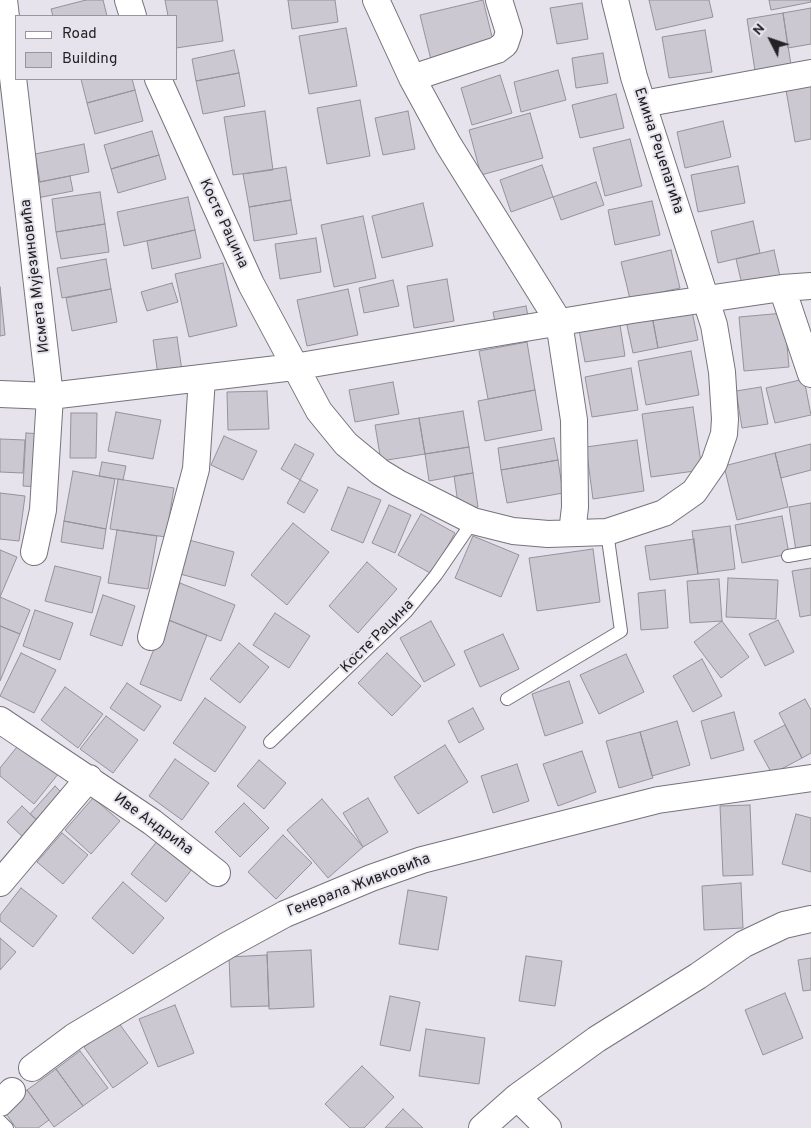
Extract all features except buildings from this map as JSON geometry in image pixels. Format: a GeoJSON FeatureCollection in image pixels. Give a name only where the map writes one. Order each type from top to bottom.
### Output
{"type":"FeatureCollection","features":[{"type":"Feature","properties":{"kind":"street","name":"Исмета Мујезиновића"},"geometry":{"type":"LineString","coordinates":[[4,0],[50,396],[43,510],[34,552]]}},
{"type":"Feature","properties":{"kind":"street"},"geometry":{"type":"LineString","coordinates":[[128,0],[134,15]]}},
{"type":"Feature","properties":{"kind":"street"},"geometry":{"type":"LineString","coordinates":[[376,0],[412,78],[448,144],[560,322],[574,420],[575,507],[572,533]]}},
{"type":"Feature","properties":{"kind":"street"},"geometry":{"type":"LineString","coordinates":[[412,78],[497,50],[505,44],[509,32],[499,0]]}},
{"type":"Feature","properties":{"kind":"street","name":"Емина Реџепагића"},"geometry":{"type":"LineString","coordinates":[[615,0],[625,48],[707,300],[722,372],[724,434],[714,463],[694,492],[681,503]]}},
{"type":"Feature","properties":{"kind":"street"},"geometry":{"type":"LineString","coordinates":[[643,104],[811,73]]}},
{"type":"Feature","properties":{"kind":"street","name":"Косте Рацина"},"geometry":{"type":"LineString","coordinates":[[158,80],[228,234],[294,367],[322,416],[360,456],[380,472],[420,496],[473,522],[514,531],[607,532],[656,516],[681,503]]}},
{"type":"Feature","properties":{"kind":"street"},"geometry":{"type":"LineString","coordinates":[[0,394],[50,396],[294,367],[383,354],[632,310],[782,288],[811,286]]}},
{"type":"Feature","properties":{"kind":"street"},"geometry":{"type":"LineString","coordinates":[[782,288],[811,374]]}},
{"type":"Feature","properties":{"kind":"street"},"geometry":{"type":"LineString","coordinates":[[151,637],[196,469],[202,378]]}},
{"type":"Feature","properties":{"kind":"street","name":"Иве Андрића"},"geometry":{"type":"LineString","coordinates":[[0,720],[152,822],[217,873]]}},
{"type":"Feature","properties":{"kind":"street"},"geometry":{"type":"LineString","coordinates":[[0,882],[88,778]]}},
{"type":"Feature","properties":{"kind":"street","name":"Генерала Живковића"},"geometry":{"type":"LineString","coordinates":[[32,1068],[75,1036],[221,949],[278,911],[430,858],[658,800],[811,778]]}},
{"type":"Feature","properties":{"kind":"street"},"geometry":{"type":"LineString","coordinates":[[482,1128],[517,1098],[597,1039],[698,976],[744,944],[784,925],[811,919]]}},
{"type":"Feature","properties":{"kind":"street"},"geometry":{"type":"LineString","coordinates":[[517,1098],[548,1128]]}},
{"type":"Feature","properties":{"kind":"lane","name":"Косте Рацина"},"geometry":{"type":"LineString","coordinates":[[270,742],[406,612],[436,575],[473,522]]}},
{"type":"Feature","properties":{"kind":"lane"},"geometry":{"type":"LineString","coordinates":[[507,699],[621,631],[607,532]]}},
{"type":"Feature","properties":{"kind":"lane"},"geometry":{"type":"LineString","coordinates":[[788,556],[811,552]]}},
{"type":"Feature","properties":{"kind":"lane"},"geometry":{"type":"LineString","coordinates":[[0,1121],[7,1128]]}}]}
